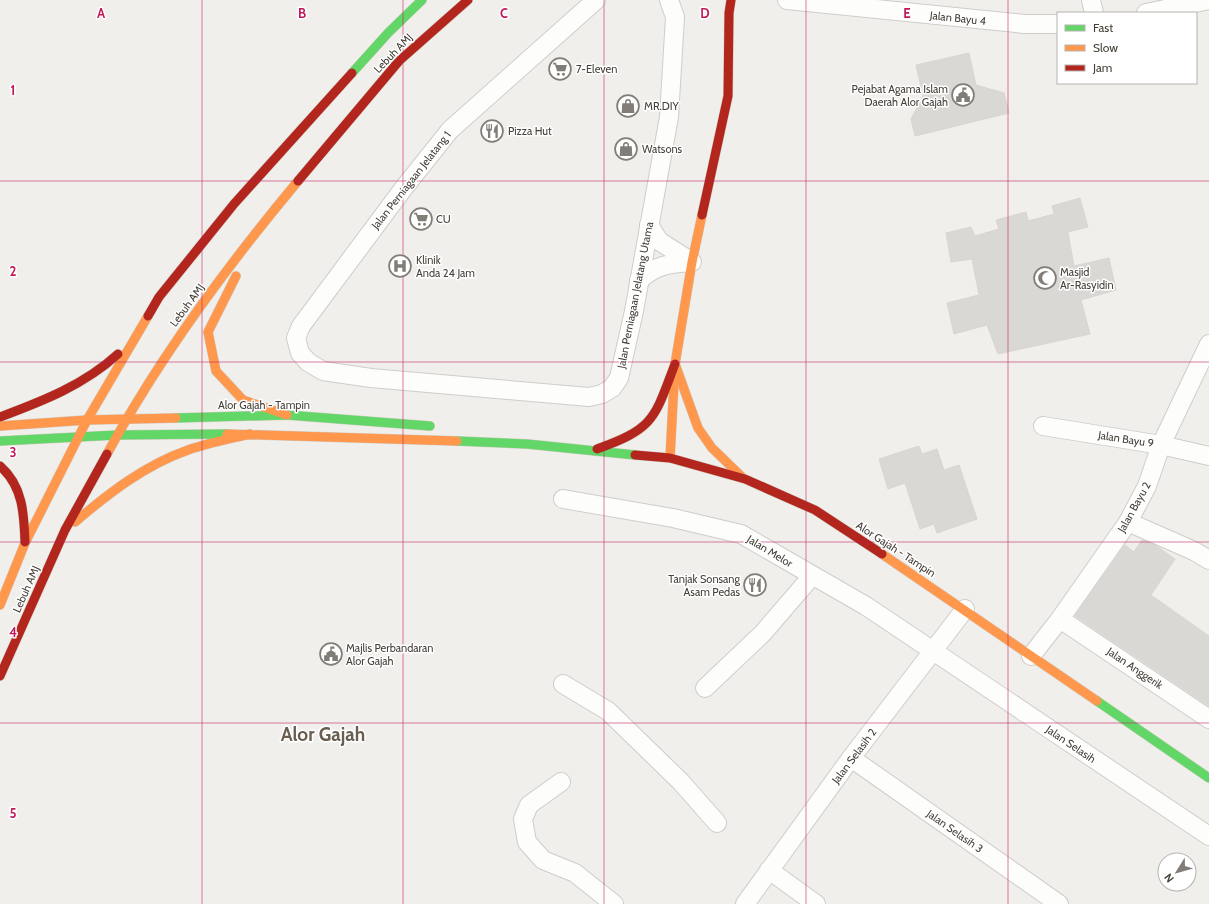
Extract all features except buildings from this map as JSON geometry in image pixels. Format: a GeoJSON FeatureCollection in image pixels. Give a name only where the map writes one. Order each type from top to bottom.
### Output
{"type":"FeatureCollection","features":[{"type":"Feature","properties":{"kind":"main road","name":"Lebuh AMJ"},"geometry":{"type":"LineString","coordinates":[[0,605],[25,543],[87,420],[134,336],[159,297],[234,204],[388,33],[422,0]]}},
{"type":"Feature","properties":{"kind":"main road","name":"Lebuh AMJ"},"geometry":{"type":"LineString","coordinates":[[0,676],[65,530],[117,435],[183,330],[263,223],[399,61],[468,0]]}},
{"type":"Feature","properties":{"kind":"main road"},"geometry":{"type":"LineString","coordinates":[[725,0],[729,13]]}},
{"type":"Feature","properties":{"kind":"main road"},"geometry":{"type":"LineString","coordinates":[[670,458],[675,364],[692,262],[728,96],[729,13],[731,0]]}},
{"type":"Feature","properties":{"kind":"main road"},"geometry":{"type":"LineString","coordinates":[[263,223],[208,332],[216,371],[244,400],[287,415]]}},
{"type":"Feature","properties":{"kind":"main road"},"geometry":{"type":"LineString","coordinates":[[0,417],[59,394],[104,368],[134,336]]}},
{"type":"Feature","properties":{"kind":"main road"},"geometry":{"type":"LineString","coordinates":[[594,450],[629,437],[644,426],[657,412],[675,364]]}},
{"type":"Feature","properties":{"kind":"main road"},"geometry":{"type":"LineString","coordinates":[[675,364],[688,406],[699,429],[714,450],[745,479]]}},
{"type":"Feature","properties":{"kind":"main road","name":"Alor Gajah - Tampin"},"geometry":{"type":"LineString","coordinates":[[0,426],[87,420],[287,415],[441,427]]}},
{"type":"Feature","properties":{"kind":"main road","name":"Alor Gajah - Tampin"},"geometry":{"type":"LineString","coordinates":[[464,432],[527,444]]}},
{"type":"Feature","properties":{"kind":"main road"},"geometry":{"type":"LineString","coordinates":[[65,530],[101,499],[133,476],[180,453],[250,434]]}},
{"type":"Feature","properties":{"kind":"main road","name":"Alor Gajah - Tampin"},"geometry":{"type":"LineString","coordinates":[[0,441],[117,435],[250,434],[527,444],[670,458],[745,479],[815,510],[965,610],[1209,778]]}},
{"type":"Feature","properties":{"kind":"main road"},"geometry":{"type":"LineString","coordinates":[[0,466],[16,483],[22,504],[25,543]]}},
{"type":"Feature","properties":{"kind":"street","name":"Jalan Perniagaan Jelatang 1"},"geometry":{"type":"LineString","coordinates":[[300,353],[296,338],[301,326],[403,189],[450,130],[596,0]]}},
{"type":"Feature","properties":{"kind":"street","name":"Jalan Perniagaan Jelatang Utama"},"geometry":{"type":"LineString","coordinates":[[300,353],[308,362],[323,371],[372,378],[589,397],[602,394],[612,388],[619,378],[639,280],[669,117],[673,73],[675,17],[669,0]]}},
{"type":"Feature","properties":{"kind":"street"},"geometry":{"type":"LineString","coordinates":[[1091,0],[1094,12]]}},
{"type":"Feature","properties":{"kind":"street"},"geometry":{"type":"LineString","coordinates":[[1151,12],[1209,0]]}},
{"type":"Feature","properties":{"kind":"street","name":"Jalan Bayu 4"},"geometry":{"type":"LineString","coordinates":[[795,1],[944,8],[1025,24],[1057,24]]}},
{"type":"Feature","properties":{"kind":"street"},"geometry":{"type":"LineString","coordinates":[[649,225],[659,241],[692,262]]}},
{"type":"Feature","properties":{"kind":"street"},"geometry":{"type":"LineString","coordinates":[[639,280],[652,269],[666,265],[692,262]]}},
{"type":"Feature","properties":{"kind":"street","name":"Jalan Bayu 2"},"geometry":{"type":"LineString","coordinates":[[1031,656],[1060,619],[1128,522],[1147,486],[1161,445],[1209,344]]}},
{"type":"Feature","properties":{"kind":"street","name":"Jalan Bayu 9"},"geometry":{"type":"LineString","coordinates":[[1043,426],[1161,445],[1209,456]]}},
{"type":"Feature","properties":{"kind":"street","name":"Jalan Melor"},"geometry":{"type":"LineString","coordinates":[[563,499],[673,518],[742,534],[866,606],[932,651]]}},
{"type":"Feature","properties":{"kind":"street"},"geometry":{"type":"LineString","coordinates":[[1128,522],[1194,551],[1209,560]]}},
{"type":"Feature","properties":{"kind":"street"},"geometry":{"type":"LineString","coordinates":[[705,688],[763,633],[812,576]]}},
{"type":"Feature","properties":{"kind":"street","name":"Jalan Selasih 2"},"geometry":{"type":"LineString","coordinates":[[745,904],[851,758],[965,610]]}},
{"type":"Feature","properties":{"kind":"street","name":"Jalan Anggerik"},"geometry":{"type":"LineString","coordinates":[[1060,619],[1209,719]]}},
{"type":"Feature","properties":{"kind":"street","name":"Jalan Selasih"},"geometry":{"type":"LineString","coordinates":[[932,651],[1209,836]]}},
{"type":"Feature","properties":{"kind":"street"},"geometry":{"type":"LineString","coordinates":[[563,684],[608,711],[681,782],[716,823]]}},
{"type":"Feature","properties":{"kind":"street","name":"Jalan Selasih 3"},"geometry":{"type":"LineString","coordinates":[[851,758],[1059,904]]}},
{"type":"Feature","properties":{"kind":"street"},"geometry":{"type":"LineString","coordinates":[[561,782],[529,805],[523,819],[527,842],[543,860],[575,873],[614,904]]}},
{"type":"Feature","properties":{"kind":"street"},"geometry":{"type":"LineString","coordinates":[[769,870],[816,904]]}},
{"type":"Feature","properties":{"kind":"traffic: fast"},"geometry":{"type":"LineString","coordinates":[[352,73],[388,33],[422,0]]}},
{"type":"Feature","properties":{"kind":"traffic: fast"},"geometry":{"type":"LineString","coordinates":[[176,418],[287,415],[430,426]]}},
{"type":"Feature","properties":{"kind":"traffic: fast"},"geometry":{"type":"LineString","coordinates":[[0,441],[117,435],[227,434]]}},
{"type":"Feature","properties":{"kind":"traffic: fast"},"geometry":{"type":"LineString","coordinates":[[457,441],[527,444],[635,455]]}},
{"type":"Feature","properties":{"kind":"traffic: fast"},"geometry":{"type":"LineString","coordinates":[[1097,701],[1209,778]]}},
{"type":"Feature","properties":{"kind":"traffic: slow"},"geometry":{"type":"LineString","coordinates":[[107,454],[149,382],[172,347],[220,279],[298,181]]}},
{"type":"Feature","properties":{"kind":"traffic: slow"},"geometry":{"type":"LineString","coordinates":[[670,458],[675,364],[692,262],[702,215]]}},
{"type":"Feature","properties":{"kind":"traffic: slow"},"geometry":{"type":"LineString","coordinates":[[236,276],[208,332],[216,371],[243,400],[287,415]]}},
{"type":"Feature","properties":{"kind":"traffic: slow"},"geometry":{"type":"LineString","coordinates":[[0,605],[25,543],[87,420],[148,316]]}},
{"type":"Feature","properties":{"kind":"traffic: slow"},"geometry":{"type":"LineString","coordinates":[[675,364],[698,428],[712,448],[741,476]]}},
{"type":"Feature","properties":{"kind":"traffic: slow"},"geometry":{"type":"LineString","coordinates":[[0,426],[87,420],[176,418]]}},
{"type":"Feature","properties":{"kind":"traffic: slow"},"geometry":{"type":"LineString","coordinates":[[227,434],[457,441]]}},
{"type":"Feature","properties":{"kind":"traffic: slow"},"geometry":{"type":"LineString","coordinates":[[75,522],[114,490],[142,472],[172,456],[219,441],[250,434]]}},
{"type":"Feature","properties":{"kind":"traffic: slow"},"geometry":{"type":"LineString","coordinates":[[882,554],[1097,701]]}},
{"type":"Feature","properties":{"kind":"traffic: jam"},"geometry":{"type":"LineString","coordinates":[[298,181],[399,61],[468,0]]}},
{"type":"Feature","properties":{"kind":"traffic: jam"},"geometry":{"type":"LineString","coordinates":[[702,215],[728,96],[729,13],[731,0]]}},
{"type":"Feature","properties":{"kind":"traffic: jam"},"geometry":{"type":"LineString","coordinates":[[148,316],[159,297],[234,204],[352,73]]}},
{"type":"Feature","properties":{"kind":"traffic: jam"},"geometry":{"type":"LineString","coordinates":[[0,417],[32,405],[77,383],[91,375],[118,354]]}},
{"type":"Feature","properties":{"kind":"traffic: jam"},"geometry":{"type":"LineString","coordinates":[[597,449],[631,435],[650,419],[662,398],[675,364]]}},
{"type":"Feature","properties":{"kind":"traffic: jam"},"geometry":{"type":"LineString","coordinates":[[0,676],[65,530],[107,454]]}},
{"type":"Feature","properties":{"kind":"traffic: jam"},"geometry":{"type":"LineString","coordinates":[[635,455],[670,458],[745,479],[815,510],[882,554]]}},
{"type":"Feature","properties":{"kind":"traffic: jam"},"geometry":{"type":"LineString","coordinates":[[0,466],[8,474],[18,491],[23,511],[25,542]]}},
{"type":"Feature","properties":{"kind":"place","name":"7-Eleven"},"geometry":{"type":"Point","coordinates":[560,69]}},
{"type":"Feature","properties":{"kind":"place","name":"Pejabat Agama Islam Daerah Alor Gajah"},"geometry":{"type":"Point","coordinates":[963,95]}},
{"type":"Feature","properties":{"kind":"place","name":"MR.DIY"},"geometry":{"type":"Point","coordinates":[628,106]}},
{"type":"Feature","properties":{"kind":"place","name":"Pizza Hut"},"geometry":{"type":"Point","coordinates":[492,131]}},
{"type":"Feature","properties":{"kind":"place","name":"Watsons"},"geometry":{"type":"Point","coordinates":[626,149]}},
{"type":"Feature","properties":{"kind":"place","name":"CU"},"geometry":{"type":"Point","coordinates":[421,219]}},
{"type":"Feature","properties":{"kind":"place","name":"Klinik Anda 24 Jam"},"geometry":{"type":"Point","coordinates":[400,266]}},
{"type":"Feature","properties":{"kind":"place","name":"Masjid Ar-Rasyidin"},"geometry":{"type":"Point","coordinates":[1045,278]}},
{"type":"Feature","properties":{"kind":"place","name":"Tanjak Sonsang Asam Pedas"},"geometry":{"type":"Point","coordinates":[755,585]}},
{"type":"Feature","properties":{"kind":"place","name":"Majlis Perbandaran Alor Gajah"},"geometry":{"type":"Point","coordinates":[331,654]}},
{"type":"Feature","properties":{"kind":"district","name":"Alor Gajah"},"geometry":{"type":"Point","coordinates":[323,734]}}]}
